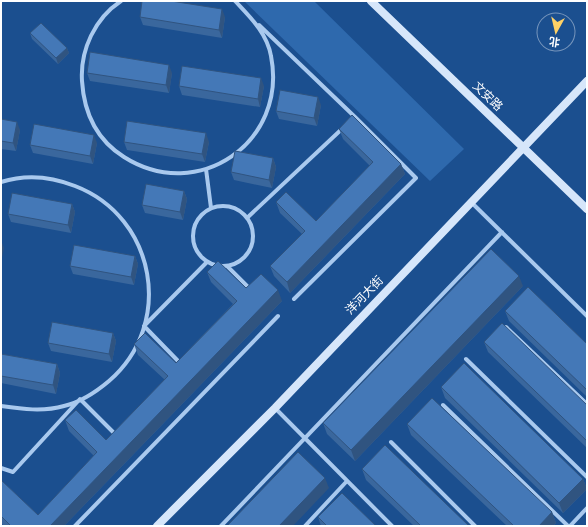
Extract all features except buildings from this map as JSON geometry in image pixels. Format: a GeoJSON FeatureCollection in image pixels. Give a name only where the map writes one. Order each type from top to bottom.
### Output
{"type":"FeatureCollection","features":[{"type":"Feature","properties":{"kind":"street"},"geometry":{"type":"LineString","coordinates":[[121,1],[111,8],[91,34],[81,66],[83,99],[94,127],[114,150],[139,166],[168,174],[198,172],[226,161],[249,142],[266,117],[273,88],[271,55],[258,24]]}},
{"type":"Feature","properties":{"kind":"street"},"geometry":{"type":"LineString","coordinates":[[235,1],[416,178],[294,299]]}},
{"type":"Feature","properties":{"kind":"street","name":"文安路"},"geometry":{"type":"LineString","coordinates":[[371,1],[587,209]]}},
{"type":"Feature","properties":{"kind":"street","name":"洋河大街"},"geometry":{"type":"LineString","coordinates":[[157,526],[275,408],[587,81]]}},
{"type":"Feature","properties":{"kind":"street"},"geometry":{"type":"LineString","coordinates":[[248,217],[355,117]]}},
{"type":"Feature","properties":{"kind":"street"},"geometry":{"type":"LineString","coordinates":[[206,169],[212,208]]}},
{"type":"Feature","properties":{"kind":"street"},"geometry":{"type":"LineString","coordinates":[[1,182],[16,177],[55,178],[92,192],[119,214],[138,242],[148,274],[149,308],[140,341],[121,370],[95,392],[64,406],[30,411],[1,406]]}},
{"type":"Feature","properties":{"kind":"street"},"geometry":{"type":"LineString","coordinates":[[471,202],[587,316]]}},
{"type":"Feature","properties":{"kind":"street"},"geometry":{"type":"LineString","coordinates":[[221,205],[230,206],[240,210],[248,217],[254,237],[252,248],[238,263],[228,266],[217,266],[207,262],[195,247],[193,229],[197,220],[212,208],[221,205]]}},
{"type":"Feature","properties":{"kind":"street"},"geometry":{"type":"LineString","coordinates":[[221,526],[502,232]]}},
{"type":"Feature","properties":{"kind":"street"},"geometry":{"type":"LineString","coordinates":[[144,326],[207,262]]}},
{"type":"Feature","properties":{"kind":"street"},"geometry":{"type":"LineString","coordinates":[[228,266],[252,291]]}},
{"type":"Feature","properties":{"kind":"street"},"geometry":{"type":"LineString","coordinates":[[75,526],[278,316]]}},
{"type":"Feature","properties":{"kind":"street"},"geometry":{"type":"LineString","coordinates":[[504,325],[587,404]]}},
{"type":"Feature","properties":{"kind":"street"},"geometry":{"type":"LineString","coordinates":[[144,326],[179,362]]}},
{"type":"Feature","properties":{"kind":"street"},"geometry":{"type":"LineString","coordinates":[[466,359],[587,477]]}},
{"type":"Feature","properties":{"kind":"street"},"geometry":{"type":"LineString","coordinates":[[80,399],[114,432]]}},
{"type":"Feature","properties":{"kind":"street"},"geometry":{"type":"LineString","coordinates":[[1,468],[13,472],[80,399]]}},
{"type":"Feature","properties":{"kind":"street"},"geometry":{"type":"LineString","coordinates":[[443,405],[569,526],[587,508]]}},
{"type":"Feature","properties":{"kind":"street"},"geometry":{"type":"LineString","coordinates":[[275,408],[392,526]]}},
{"type":"Feature","properties":{"kind":"street"},"geometry":{"type":"LineString","coordinates":[[391,442],[475,526]]}},
{"type":"Feature","properties":{"kind":"street"},"geometry":{"type":"LineString","coordinates":[[308,525],[347,481]]}},
{"type":"Feature","properties":{"kind":"shaded area"},"geometry":{"type":"Polygon","coordinates":[[[244,1],[314,1],[464,149],[430,181],[244,1]]]}}]}
